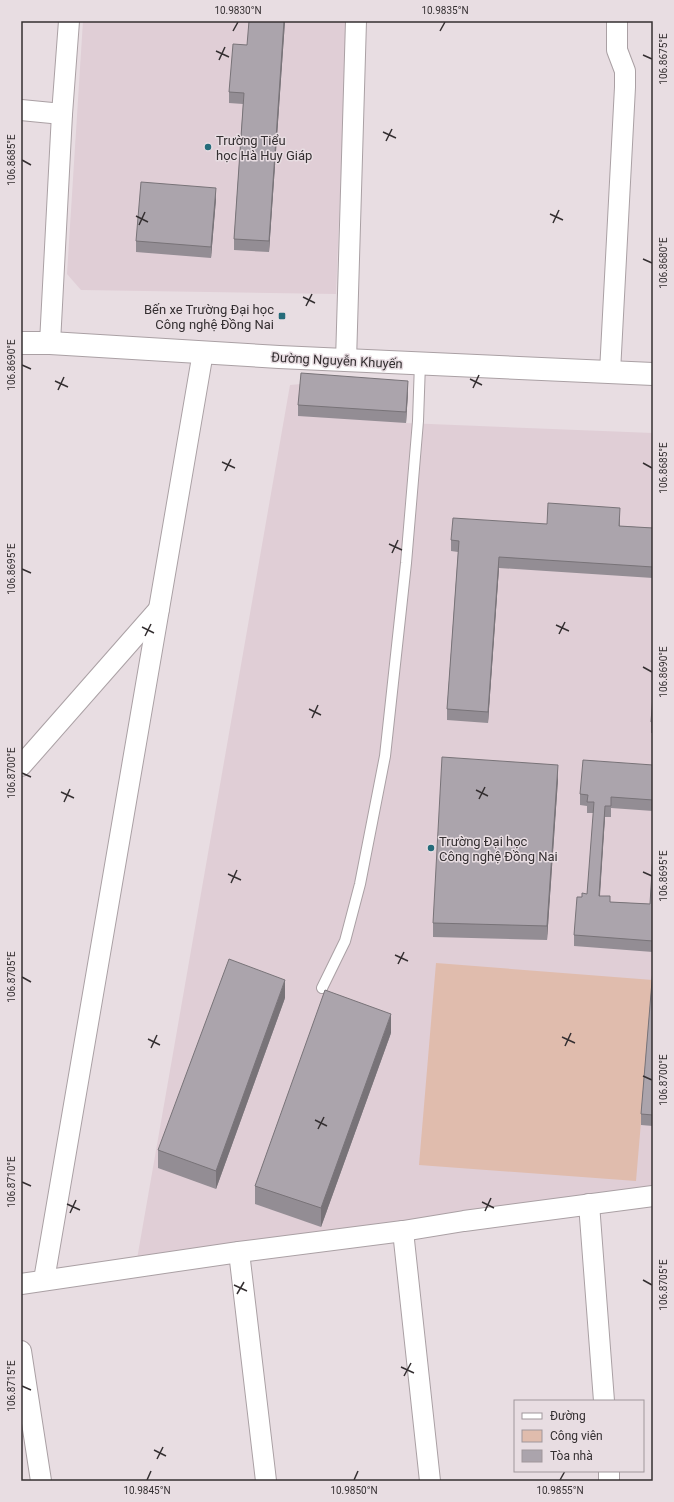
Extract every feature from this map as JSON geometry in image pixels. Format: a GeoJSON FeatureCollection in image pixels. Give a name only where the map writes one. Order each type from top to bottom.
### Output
{"type":"FeatureCollection","features":[{"type":"Feature","properties":{"kind":"street"},"geometry":{"type":"LineString","coordinates":[[50,343],[62,114],[69,21]]}},
{"type":"Feature","properties":{"kind":"street"},"geometry":{"type":"LineString","coordinates":[[346,360],[356,21]]}},
{"type":"Feature","properties":{"kind":"street"},"geometry":{"type":"LineString","coordinates":[[610,372],[625,87],[625,71],[617,50],[617,21]]}},
{"type":"Feature","properties":{"kind":"street"},"geometry":{"type":"LineString","coordinates":[[21,110],[62,114]]}},
{"type":"Feature","properties":{"kind":"street","name":"Đường Nguyễn Khuyến"},"geometry":{"type":"LineString","coordinates":[[21,343],[50,343],[420,364],[653,374]]}},
{"type":"Feature","properties":{"kind":"street"},"geometry":{"type":"LineString","coordinates":[[44,1280],[203,352]]}},
{"type":"Feature","properties":{"kind":"street"},"geometry":{"type":"LineString","coordinates":[[21,766],[159,609]]}},
{"type":"Feature","properties":{"kind":"street"},"geometry":{"type":"LineString","coordinates":[[21,1284],[239,1252],[653,1196]]}},
{"type":"Feature","properties":{"kind":"street"},"geometry":{"type":"LineString","coordinates":[[589,1204],[604,1400]]}},
{"type":"Feature","properties":{"kind":"street"},"geometry":{"type":"LineString","coordinates":[[403,1231],[430,1481]]}},
{"type":"Feature","properties":{"kind":"street"},"geometry":{"type":"LineString","coordinates":[[239,1252],[266,1481]]}},
{"type":"Feature","properties":{"kind":"street"},"geometry":{"type":"LineString","coordinates":[[21,1351],[41,1481]]}},
{"type":"Feature","properties":{"kind":"lane"},"geometry":{"type":"LineString","coordinates":[[322,988],[345,942],[360,884],[385,756],[406,563],[418,421],[420,364]]}},
{"type":"Feature","properties":{"kind":"shaded area","name":"Trường Tiểu học Hà Huy Giáp"},"geometry":{"type":"Polygon","coordinates":[[[83,21],[347,21],[336,294],[81,290],[67,274],[83,21]]]}},
{"type":"Feature","properties":{"kind":"shaded area","name":"Trường Đại học Công nghệ Đồng Nai"},"geometry":{"type":"Polygon","coordinates":[[[301,384],[408,392],[406,423],[653,433],[653,1188],[137,1259],[290,385],[301,384]]]}},
{"type":"Feature","properties":{"kind":"green space"},"geometry":{"type":"Polygon","coordinates":[[[436,963],[653,980],[636,1181],[419,1165],[436,963]]]}},
{"type":"Feature","properties":{"kind":"building"},"geometry":{"type":"Polygon","coordinates":[[[249,21],[284,21],[269,241],[234,239],[244,93],[229,92],[233,44],[247,45],[249,21]]]}},
{"type":"Feature","properties":{"kind":"building"},"geometry":{"type":"Polygon","coordinates":[[[141,182],[216,188],[211,247],[136,241],[141,182]]]}},
{"type":"Feature","properties":{"kind":"building"},"geometry":{"type":"Polygon","coordinates":[[[301,373],[408,381],[406,412],[298,405],[301,373]]]}},
{"type":"Feature","properties":{"kind":"building"},"geometry":{"type":"Polygon","coordinates":[[[548,503],[620,508],[619,526],[653,528],[653,567],[499,557],[488,712],[447,709],[459,541],[451,540],[453,518],[547,524],[548,503]]]}},
{"type":"Feature","properties":{"kind":"building"},"geometry":{"type":"Polygon","coordinates":[[[653,695],[653,722],[651,722],[653,695]]]}},
{"type":"Feature","properties":{"kind":"building"},"geometry":{"type":"Polygon","coordinates":[[[442,757],[558,765],[547,926],[433,923],[442,757]]]}},
{"type":"Feature","properties":{"kind":"building"},"geometry":{"type":"Polygon","coordinates":[[[583,760],[653,765],[653,800],[611,797],[611,806],[605,806],[599,896],[610,896],[610,902],[650,904],[653,854],[653,941],[574,935],[577,897],[582,897],[582,893],[587,894],[594,802],[587,802],[588,795],[580,794],[583,760]]]}},
{"type":"Feature","properties":{"kind":"building"},"geometry":{"type":"Polygon","coordinates":[[[229,959],[285,980],[216,1171],[158,1150],[229,959]]]}},
{"type":"Feature","properties":{"kind":"building"},"geometry":{"type":"Polygon","coordinates":[[[653,969],[653,1115],[641,1114],[653,969]]]}},
{"type":"Feature","properties":{"kind":"building"},"geometry":{"type":"Polygon","coordinates":[[[325,990],[391,1014],[321,1208],[255,1186],[325,990]]]}},
{"type":"Feature","properties":{"kind":"place","name":"Trường Tiểu học Hà Huy Giáp"},"geometry":{"type":"Point","coordinates":[208,147]}},
{"type":"Feature","properties":{"kind":"place","name":"Bến xe Trường Đại học Công nghệ Đồng Nai"},"geometry":{"type":"Point","coordinates":[282,316]}},
{"type":"Feature","properties":{"kind":"place","name":"Trường Đại học Công nghệ Đồng Nai"},"geometry":{"type":"Point","coordinates":[431,848]}}]}
